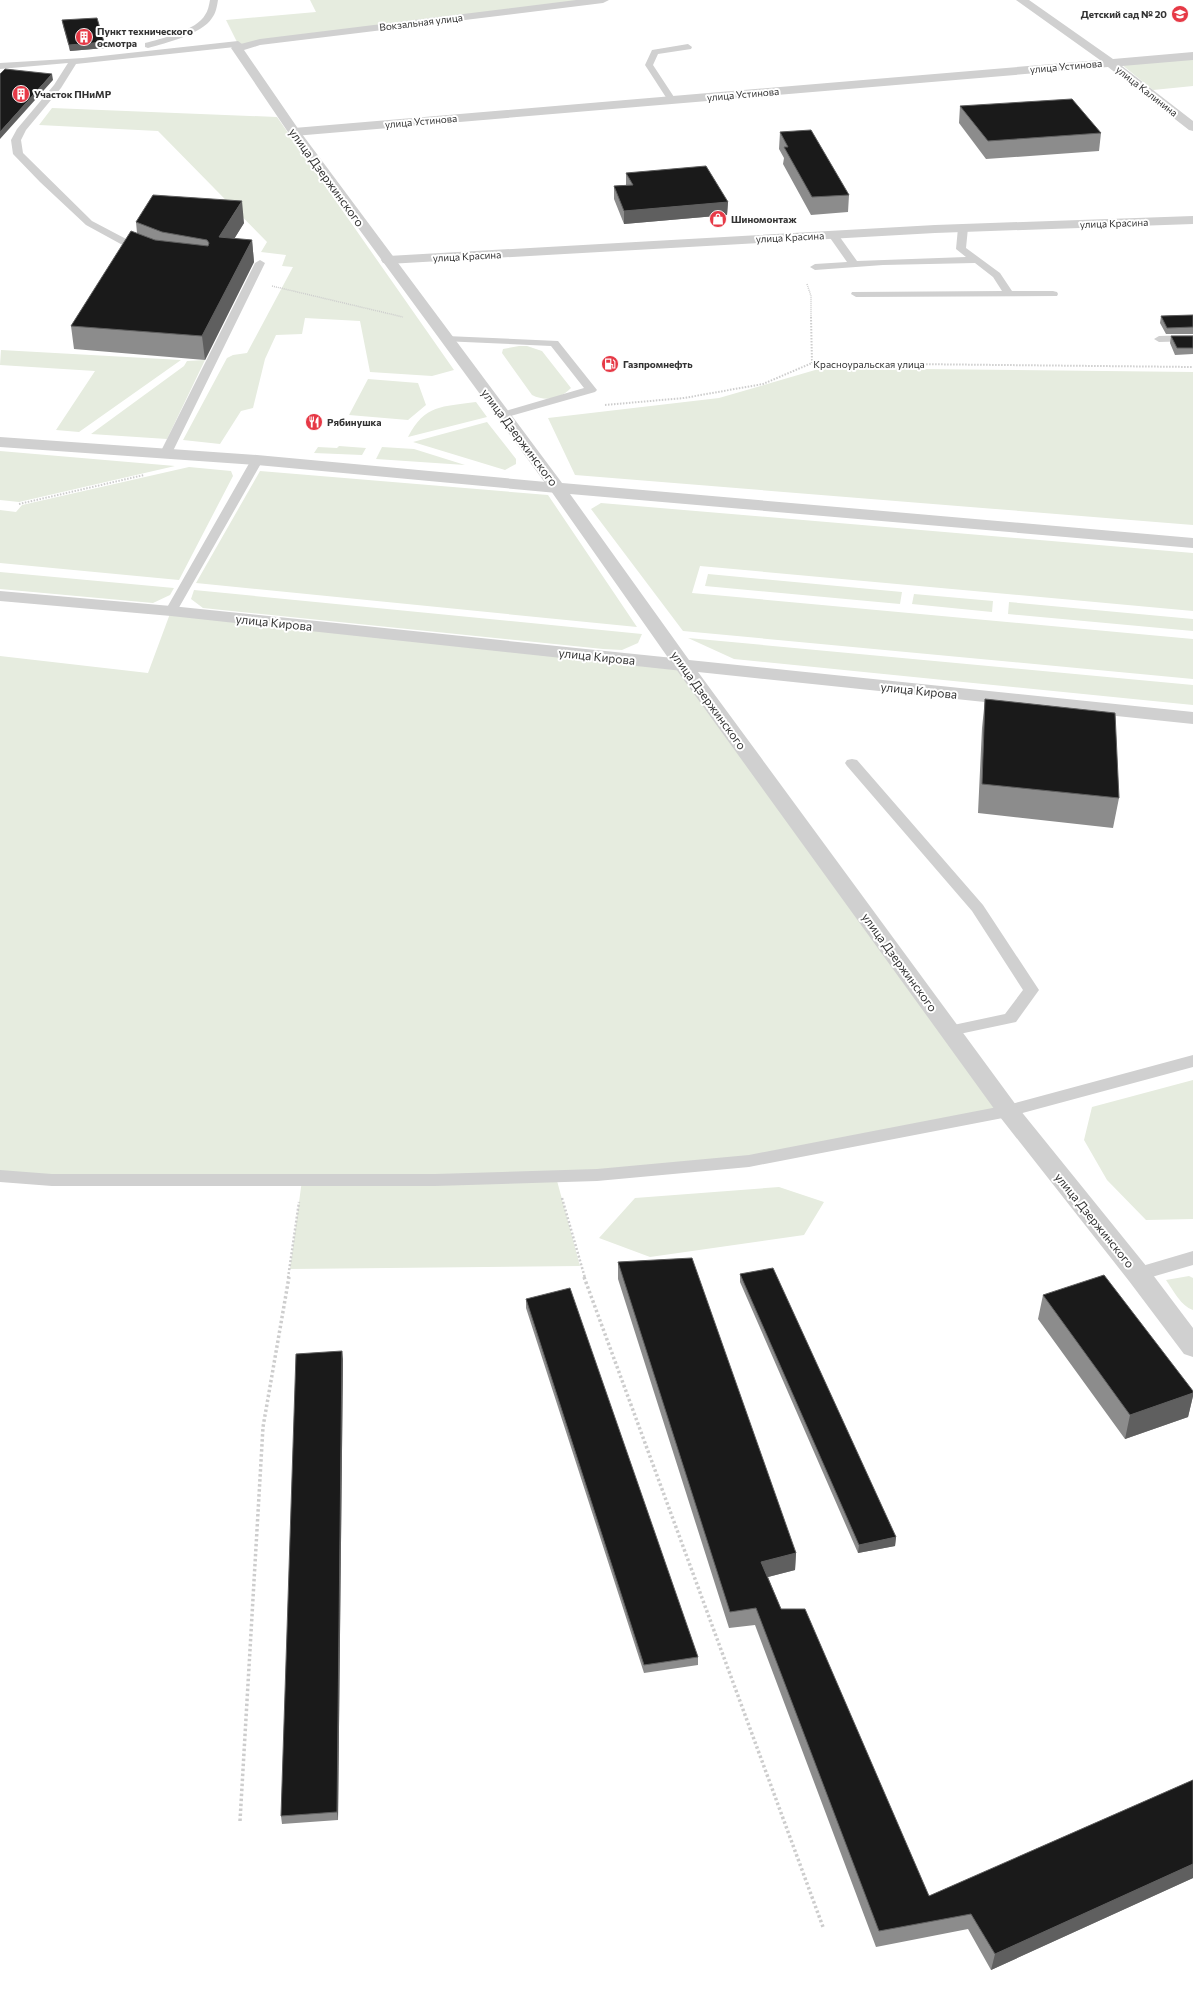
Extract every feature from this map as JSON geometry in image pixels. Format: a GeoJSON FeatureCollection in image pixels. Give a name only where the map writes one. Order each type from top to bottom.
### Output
{"type":"FeatureCollection","features":[{"type":"Feature","properties":{"kind":"street","name":"Вокзальная улица"},"geometry":{"type":"LineString","coordinates":[[239,46],[294,37],[603,0]]}},
{"type":"Feature","properties":{"kind":"street","name":"улица Калинина"},"geometry":{"type":"LineString","coordinates":[[1022,0],[1111,63],[1193,127]]}},
{"type":"Feature","properties":{"kind":"street","name":"улица Дзержинского"},"geometry":{"type":"LineString","coordinates":[[239,46],[237,48],[294,132],[557,488],[683,665],[1008,1111],[1138,1274],[1193,1347]]}},
{"type":"Feature","properties":{"kind":"street","name":"улица Устинова"},"geometry":{"type":"LineString","coordinates":[[294,132],[1193,56]]}},
{"type":"Feature","properties":{"kind":"street","name":"улица Красина"},"geometry":{"type":"LineString","coordinates":[[388,260],[963,228],[1193,220]]}},
{"type":"Feature","properties":{"kind":"street"},"geometry":{"type":"LineString","coordinates":[[0,442],[257,460],[1193,544]]}},
{"type":"Feature","properties":{"kind":"street","name":"улица Кирова"},"geometry":{"type":"LineString","coordinates":[[0,596],[171,611],[1193,718]]}},
{"type":"Feature","properties":{"kind":"lane"},"geometry":{"type":"LineString","coordinates":[[155,256],[134,248],[89,223],[18,154],[16,140],[22,129],[58,86],[73,62],[167,41],[190,30],[208,18],[214,0]]}},
{"type":"Feature","properties":{"kind":"lane"},"geometry":{"type":"LineString","coordinates":[[0,66],[73,62],[238,44],[239,46]]}},
{"type":"Feature","properties":{"kind":"lane"},"geometry":{"type":"LineString","coordinates":[[672,100],[650,65],[655,52],[688,47]]}},
{"type":"Feature","properties":{"kind":"lane"},"geometry":{"type":"LineString","coordinates":[[963,228],[961,249],[995,274],[1007,287],[1008,294]]}},
{"type":"Feature","properties":{"kind":"lane"},"geometry":{"type":"LineString","coordinates":[[833,235],[854,264]]}},
{"type":"Feature","properties":{"kind":"lane"},"geometry":{"type":"LineString","coordinates":[[815,267],[854,264],[976,260]]}},
{"type":"Feature","properties":{"kind":"lane"},"geometry":{"type":"LineString","coordinates":[[166,453],[260,263]]}},
{"type":"Feature","properties":{"kind":"lane"},"geometry":{"type":"LineString","coordinates":[[856,294],[1053,294]]}},
{"type":"Feature","properties":{"kind":"lane"},"geometry":{"type":"LineString","coordinates":[[1159,339],[1193,338]]}},
{"type":"Feature","properties":{"kind":"lane"},"geometry":{"type":"LineString","coordinates":[[446,339],[554,343],[591,390],[503,415]]}},
{"type":"Feature","properties":{"kind":"lane"},"geometry":{"type":"LineString","coordinates":[[171,611],[257,460]]}},
{"type":"Feature","properties":{"kind":"lane"},"geometry":{"type":"LineString","coordinates":[[852,763],[978,908],[1031,990],[1010,1018],[950,1031]]}},
{"type":"Feature","properties":{"kind":"lane"},"geometry":{"type":"LineString","coordinates":[[0,1176],[52,1180],[435,1180],[597,1175],[749,1162],[1008,1111],[1193,1060]]}},
{"type":"Feature","properties":{"kind":"lane"},"geometry":{"type":"LineString","coordinates":[[1138,1274],[1193,1258]]}},
{"type":"Feature","properties":{"kind":"path"},"geometry":{"type":"LineString","coordinates":[[806,282],[810,296],[812,363]]}},
{"type":"Feature","properties":{"kind":"path"},"geometry":{"type":"LineString","coordinates":[[250,284],[282,287],[408,318]]}},
{"type":"Feature","properties":{"kind":"path","name":"Красноуральская улица"},"geometry":{"type":"LineString","coordinates":[[598,406],[684,398],[763,384],[812,363],[1193,367]]}},
{"type":"Feature","properties":{"kind":"path"},"geometry":{"type":"LineString","coordinates":[[19,504],[150,473]]}},
{"type":"Feature","properties":{"kind":"path"},"geometry":{"type":"LineString","coordinates":[[556,1176],[580,1266],[823,1927]]}},
{"type":"Feature","properties":{"kind":"path"},"geometry":{"type":"LineString","coordinates":[[240,1821],[263,1427],[290,1270],[302,1180]]}},
{"type":"Feature","properties":{"kind":"shaded area"},"geometry":{"type":"Polygon","coordinates":[[[310,0],[603,0],[239,46],[226,20],[316,12],[310,0]]]}},
{"type":"Feature","properties":{"kind":"shaded area"},"geometry":{"type":"Polygon","coordinates":[[[1193,58],[1193,86],[1153,90],[1121,64],[1193,58]]]}},
{"type":"Feature","properties":{"kind":"shaded area"},"geometry":{"type":"Polygon","coordinates":[[[52,108],[277,117],[454,370],[432,376],[370,372],[360,321],[305,318],[302,334],[276,335],[265,359],[253,408],[241,411],[220,444],[183,440],[227,358],[233,355],[247,353],[293,267],[282,266],[286,255],[261,252],[267,242],[158,131],[39,125],[52,108]]]}},
{"type":"Feature","properties":{"kind":"shaded area"},"geometry":{"type":"Polygon","coordinates":[[[527,346],[542,351],[571,388],[558,397],[548,399],[532,395],[502,353],[503,349],[527,346]]]}},
{"type":"Feature","properties":{"kind":"shaded area"},"geometry":{"type":"Polygon","coordinates":[[[1,350],[181,360],[79,432],[56,430],[95,371],[0,365],[1,350]]]}},
{"type":"Feature","properties":{"kind":"shaded area"},"geometry":{"type":"Polygon","coordinates":[[[205,360],[167,439],[91,434],[184,366],[187,361],[205,360]]]}},
{"type":"Feature","properties":{"kind":"shaded area"},"geometry":{"type":"Polygon","coordinates":[[[822,368],[1193,372],[1193,525],[575,475],[548,418],[719,398],[822,368]]]}},
{"type":"Feature","properties":{"kind":"shaded area"},"geometry":{"type":"Polygon","coordinates":[[[368,379],[418,383],[426,405],[408,420],[349,415],[368,379]]]}},
{"type":"Feature","properties":{"kind":"shaded area"},"geometry":{"type":"Polygon","coordinates":[[[476,402],[487,417],[408,437],[414,426],[428,413],[444,407],[476,402]]]}},
{"type":"Feature","properties":{"kind":"shaded area"},"geometry":{"type":"Polygon","coordinates":[[[487,422],[516,459],[516,464],[505,470],[413,442],[487,422]]]}},
{"type":"Feature","properties":{"kind":"shaded area"},"geometry":{"type":"Polygon","coordinates":[[[339,446],[366,448],[362,455],[314,453],[318,447],[337,448],[339,446]]]}},
{"type":"Feature","properties":{"kind":"shaded area"},"geometry":{"type":"Polygon","coordinates":[[[382,447],[414,449],[465,465],[376,459],[382,447]]]}},
{"type":"Feature","properties":{"kind":"shaded area"},"geometry":{"type":"Polygon","coordinates":[[[0,451],[175,466],[19,502],[0,500],[0,451]]]}},
{"type":"Feature","properties":{"kind":"shaded area"},"geometry":{"type":"Polygon","coordinates":[[[189,467],[231,471],[233,476],[179,580],[0,563],[0,510],[16,512],[22,505],[189,467]]]}},
{"type":"Feature","properties":{"kind":"shaded area"},"geometry":{"type":"Polygon","coordinates":[[[260,471],[548,495],[637,627],[196,583],[260,471]]]}},
{"type":"Feature","properties":{"kind":"shaded area"},"geometry":{"type":"Polygon","coordinates":[[[601,503],[1193,553],[1193,611],[700,566],[692,593],[1193,639],[1193,679],[683,631],[591,509],[601,503]]]}},
{"type":"Feature","properties":{"kind":"shaded area"},"geometry":{"type":"Polygon","coordinates":[[[0,572],[174,588],[170,595],[153,603],[0,589],[0,572]]]}},
{"type":"Feature","properties":{"kind":"shaded area"},"geometry":{"type":"Polygon","coordinates":[[[708,574],[902,592],[900,604],[705,586],[708,574]]]}},
{"type":"Feature","properties":{"kind":"shaded area"},"geometry":{"type":"Polygon","coordinates":[[[194,590],[642,634],[638,643],[622,650],[603,649],[203,608],[191,599],[194,590]]]}},
{"type":"Feature","properties":{"kind":"shaded area"},"geometry":{"type":"Polygon","coordinates":[[[914,594],[993,601],[992,612],[912,604],[914,594]]]}},
{"type":"Feature","properties":{"kind":"shaded area"},"geometry":{"type":"Polygon","coordinates":[[[1009,602],[1193,619],[1193,631],[1008,614],[1009,602]]]}},
{"type":"Feature","properties":{"kind":"shaded area"},"geometry":{"type":"Polygon","coordinates":[[[171,611],[683,665],[1008,1111],[749,1161],[556,1177],[580,1266],[290,1269],[302,1180],[0,1176],[0,656],[148,673],[171,611]]]}},
{"type":"Feature","properties":{"kind":"shaded area"},"geometry":{"type":"Polygon","coordinates":[[[688,638],[1193,685],[1193,705],[734,659],[688,638]]]}},
{"type":"Feature","properties":{"kind":"shaded area"},"geometry":{"type":"Polygon","coordinates":[[[1193,1080],[1193,1219],[1146,1220],[1107,1180],[1084,1140],[1092,1107],[1193,1080]]]}},
{"type":"Feature","properties":{"kind":"shaded area"},"geometry":{"type":"Polygon","coordinates":[[[779,1187],[824,1202],[804,1235],[650,1257],[599,1238],[635,1198],[779,1187]]]}},
{"type":"Feature","properties":{"kind":"shaded area"},"geometry":{"type":"Polygon","coordinates":[[[1189,1276],[1193,1278],[1193,1310],[1181,1301],[1166,1280],[1189,1276]]]}},
{"type":"Feature","properties":{"kind":"building","name":"Пункт технического осмотра"},"geometry":{"type":"Polygon","coordinates":[[[97,18],[104,42],[69,45],[62,20],[97,18]]]}},
{"type":"Feature","properties":{"kind":"building","name":"Участок ПНиМР"},"geometry":{"type":"Polygon","coordinates":[[[5,69],[52,74],[0,132],[0,74],[5,69]]]}},
{"type":"Feature","properties":{"kind":"building"},"geometry":{"type":"Polygon","coordinates":[[[1072,99],[1101,133],[988,141],[960,106],[1072,99]]]}},
{"type":"Feature","properties":{"kind":"building"},"geometry":{"type":"Polygon","coordinates":[[[811,130],[849,195],[812,197],[784,147],[788,147],[780,132],[811,130]]]}},
{"type":"Feature","properties":{"kind":"building"},"geometry":{"type":"Polygon","coordinates":[[[706,166],[728,202],[624,211],[614,186],[633,185],[626,173],[706,166]]]}},
{"type":"Feature","properties":{"kind":"building"},"geometry":{"type":"Polygon","coordinates":[[[153,195],[242,201],[219,237],[252,240],[202,336],[71,326],[131,231],[155,240],[208,246],[209,243],[207,240],[162,232],[136,222],[153,195]]]}},
{"type":"Feature","properties":{"kind":"building"},"geometry":{"type":"Polygon","coordinates":[[[1193,315],[1193,327],[1167,328],[1161,316],[1193,315]]]}},
{"type":"Feature","properties":{"kind":"building"},"geometry":{"type":"Polygon","coordinates":[[[1171,336],[1193,336],[1193,348],[1177,348],[1171,336]]]}},
{"type":"Feature","properties":{"kind":"building"},"geometry":{"type":"Polygon","coordinates":[[[985,699],[1115,713],[1119,798],[982,784],[985,699]]]}},
{"type":"Feature","properties":{"kind":"building"},"geometry":{"type":"Polygon","coordinates":[[[692,1258],[796,1553],[761,1562],[781,1609],[805,1609],[929,1896],[1193,1780],[1193,1864],[995,1954],[971,1914],[879,1931],[756,1608],[730,1612],[618,1262],[692,1258]]]}},
{"type":"Feature","properties":{"kind":"building"},"geometry":{"type":"Polygon","coordinates":[[[773,1268],[896,1537],[859,1545],[740,1274],[773,1268]]]}},
{"type":"Feature","properties":{"kind":"building"},"geometry":{"type":"Polygon","coordinates":[[[1104,1275],[1193,1391],[1193,1393],[1130,1415],[1043,1295],[1104,1275]]]}},
{"type":"Feature","properties":{"kind":"building"},"geometry":{"type":"Polygon","coordinates":[[[570,1288],[698,1657],[644,1665],[526,1299],[570,1288]]]}},
{"type":"Feature","properties":{"kind":"building"},"geometry":{"type":"Polygon","coordinates":[[[342,1351],[337,1812],[281,1816],[296,1354],[342,1351]]]}},
{"type":"Feature","properties":{"kind":"place","name":"Детский сад № 20"},"geometry":{"type":"Point","coordinates":[1180,14]}},
{"type":"Feature","properties":{"kind":"place","name":"Пункт технического осмотра"},"geometry":{"type":"Point","coordinates":[84,37]}},
{"type":"Feature","properties":{"kind":"place","name":"Участок ПНиМР"},"geometry":{"type":"Point","coordinates":[21,94]}},
{"type":"Feature","properties":{"kind":"place","name":"Шиномонтаж"},"geometry":{"type":"Point","coordinates":[718,219]}},
{"type":"Feature","properties":{"kind":"place","name":"Газпромнефть"},"geometry":{"type":"Point","coordinates":[610,364]}},
{"type":"Feature","properties":{"kind":"place","name":"Рябинушка"},"geometry":{"type":"Point","coordinates":[314,422]}}]}
